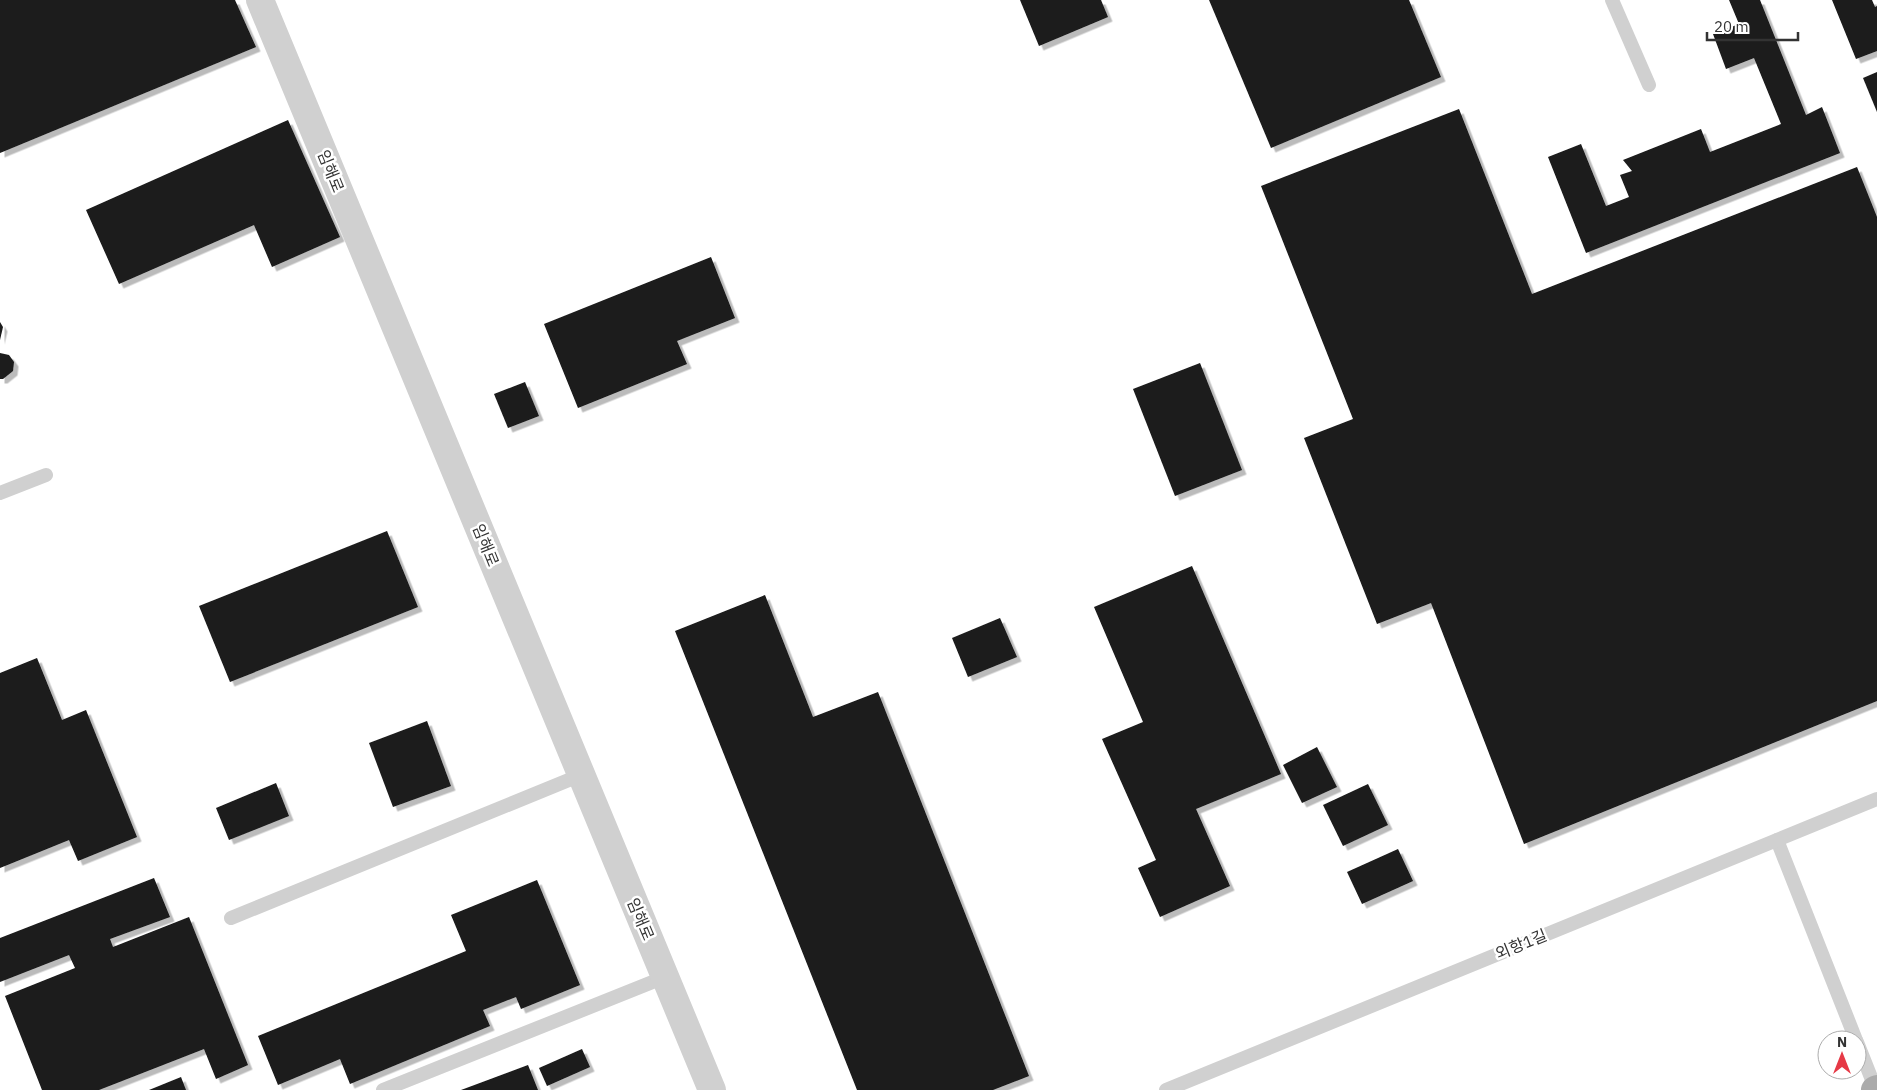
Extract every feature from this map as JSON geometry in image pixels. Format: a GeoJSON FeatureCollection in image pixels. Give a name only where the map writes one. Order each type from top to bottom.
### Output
{"type":"FeatureCollection","features":[{"type":"Feature","properties":{"kind":"street","name":"임해로"},"geometry":{"type":"LineString","coordinates":[[260,0],[712,1090]]}},
{"type":"Feature","properties":{"kind":"lane"},"geometry":{"type":"LineString","coordinates":[[1612,0],[1649,85]]}},
{"type":"Feature","properties":{"kind":"lane"},"geometry":{"type":"LineString","coordinates":[[0,493],[46,475]]}},
{"type":"Feature","properties":{"kind":"lane"},"geometry":{"type":"LineString","coordinates":[[231,918],[581,775]]}},
{"type":"Feature","properties":{"kind":"lane","name":"외항1길"},"geometry":{"type":"LineString","coordinates":[[1166,1090],[1877,799]]}},
{"type":"Feature","properties":{"kind":"lane"},"geometry":{"type":"LineString","coordinates":[[1777,840],[1853,1030]]}},
{"type":"Feature","properties":{"kind":"lane"},"geometry":{"type":"LineString","coordinates":[[383,1090],[665,977]]}},
{"type":"Feature","properties":{"kind":"lane"},"geometry":{"type":"LineString","coordinates":[[1867,1067],[1876,1090]]}},
{"type":"Feature","properties":{"kind":"building"},"geometry":{"type":"Polygon","coordinates":[[[0,0],[235,0],[256,47],[0,153],[0,0]]]}},
{"type":"Feature","properties":{"kind":"building"},"geometry":{"type":"Polygon","coordinates":[[[1020,0],[1101,0],[1108,17],[1039,46],[1020,0]]]}},
{"type":"Feature","properties":{"kind":"building"},"geometry":{"type":"Polygon","coordinates":[[[1209,0],[1409,0],[1441,77],[1271,148],[1209,0]]]}},
{"type":"Feature","properties":{"kind":"building"},"geometry":{"type":"Polygon","coordinates":[[[1729,0],[1760,0],[1806,115],[1822,107],[1840,153],[1586,253],[1548,157],[1581,144],[1606,206],[1629,197],[1620,175],[1632,171],[1623,160],[1701,129],[1710,152],[1781,124],[1754,58],[1726,69],[1713,34],[1739,24],[1729,0]]]}},
{"type":"Feature","properties":{"kind":"building"},"geometry":{"type":"Polygon","coordinates":[[[1832,0],[1872,0],[1875,7],[1877,6],[1877,51],[1856,59],[1832,0]]]}},
{"type":"Feature","properties":{"kind":"building"},"geometry":{"type":"Polygon","coordinates":[[[1877,72],[1877,112],[1863,78],[1877,72]]]}},
{"type":"Feature","properties":{"kind":"building"},"geometry":{"type":"Polygon","coordinates":[[[1459,109],[1532,294],[1857,167],[1877,217],[1877,701],[1524,844],[1431,603],[1377,624],[1304,438],[1353,419],[1261,186],[1459,109]]]}},
{"type":"Feature","properties":{"kind":"building"},"geometry":{"type":"Polygon","coordinates":[[[288,120],[340,237],[272,267],[254,225],[119,284],[86,210],[288,120]]]}},
{"type":"Feature","properties":{"kind":"building"},"geometry":{"type":"Polygon","coordinates":[[[711,257],[735,318],[677,341],[687,364],[578,408],[544,324],[711,257]]]}},
{"type":"Feature","properties":{"kind":"building"},"geometry":{"type":"Polygon","coordinates":[[[0,322],[3,327],[0,340],[0,322]]]}},
{"type":"Feature","properties":{"kind":"building"},"geometry":{"type":"Polygon","coordinates":[[[0,353],[9,355],[14,362],[13,371],[3,379],[0,379],[0,353]]]}},
{"type":"Feature","properties":{"kind":"building"},"geometry":{"type":"Polygon","coordinates":[[[1200,363],[1242,470],[1175,496],[1133,389],[1200,363]]]}},
{"type":"Feature","properties":{"kind":"building"},"geometry":{"type":"Polygon","coordinates":[[[525,382],[539,416],[508,428],[494,394],[525,382]]]}},
{"type":"Feature","properties":{"kind":"building"},"geometry":{"type":"Polygon","coordinates":[[[387,531],[418,607],[230,682],[199,606],[387,531]]]}},
{"type":"Feature","properties":{"kind":"building"},"geometry":{"type":"Polygon","coordinates":[[[1192,566],[1281,774],[1196,809],[1230,886],[1160,917],[1138,868],[1156,860],[1102,739],[1143,722],[1094,607],[1192,566]]]}},
{"type":"Feature","properties":{"kind":"building"},"geometry":{"type":"Polygon","coordinates":[[[765,595],[813,717],[878,692],[1029,1076],[993,1090],[857,1090],[675,631],[765,595]]]}},
{"type":"Feature","properties":{"kind":"building"},"geometry":{"type":"Polygon","coordinates":[[[1000,618],[1017,657],[968,677],[952,638],[1000,618]]]}},
{"type":"Feature","properties":{"kind":"building"},"geometry":{"type":"Polygon","coordinates":[[[37,658],[62,720],[86,710],[137,837],[78,861],[69,840],[0,868],[0,673],[37,658]]]}},
{"type":"Feature","properties":{"kind":"building"},"geometry":{"type":"Polygon","coordinates":[[[427,721],[451,786],[393,807],[369,743],[427,721]]]}},
{"type":"Feature","properties":{"kind":"building"},"geometry":{"type":"Polygon","coordinates":[[[1317,747],[1337,787],[1302,803],[1283,765],[1317,747]]]}},
{"type":"Feature","properties":{"kind":"building"},"geometry":{"type":"Polygon","coordinates":[[[276,783],[289,816],[229,840],[216,808],[276,783]]]}},
{"type":"Feature","properties":{"kind":"building"},"geometry":{"type":"Polygon","coordinates":[[[1368,784],[1388,825],[1343,846],[1323,805],[1368,784]]]}},
{"type":"Feature","properties":{"kind":"building"},"geometry":{"type":"Polygon","coordinates":[[[1398,849],[1413,881],[1362,904],[1347,872],[1398,849]]]}},
{"type":"Feature","properties":{"kind":"building"},"geometry":{"type":"Polygon","coordinates":[[[154,878],[170,917],[110,939],[113,947],[189,917],[248,1065],[216,1079],[204,1049],[99,1090],[42,1090],[5,996],[75,968],[69,955],[0,982],[0,938],[154,878]]]}},
{"type":"Feature","properties":{"kind":"building"},"geometry":{"type":"Polygon","coordinates":[[[537,880],[580,985],[521,1009],[516,997],[483,1010],[490,1026],[350,1084],[340,1059],[278,1085],[258,1036],[466,951],[451,915],[537,880]]]}},
{"type":"Feature","properties":{"kind":"building"},"geometry":{"type":"Polygon","coordinates":[[[582,1049],[590,1067],[547,1086],[539,1068],[582,1049]]]}},
{"type":"Feature","properties":{"kind":"building"},"geometry":{"type":"Polygon","coordinates":[[[528,1065],[538,1090],[461,1090],[528,1065]]]}},
{"type":"Feature","properties":{"kind":"building"},"geometry":{"type":"Polygon","coordinates":[[[181,1077],[186,1090],[149,1090],[181,1077]]]}}]}
